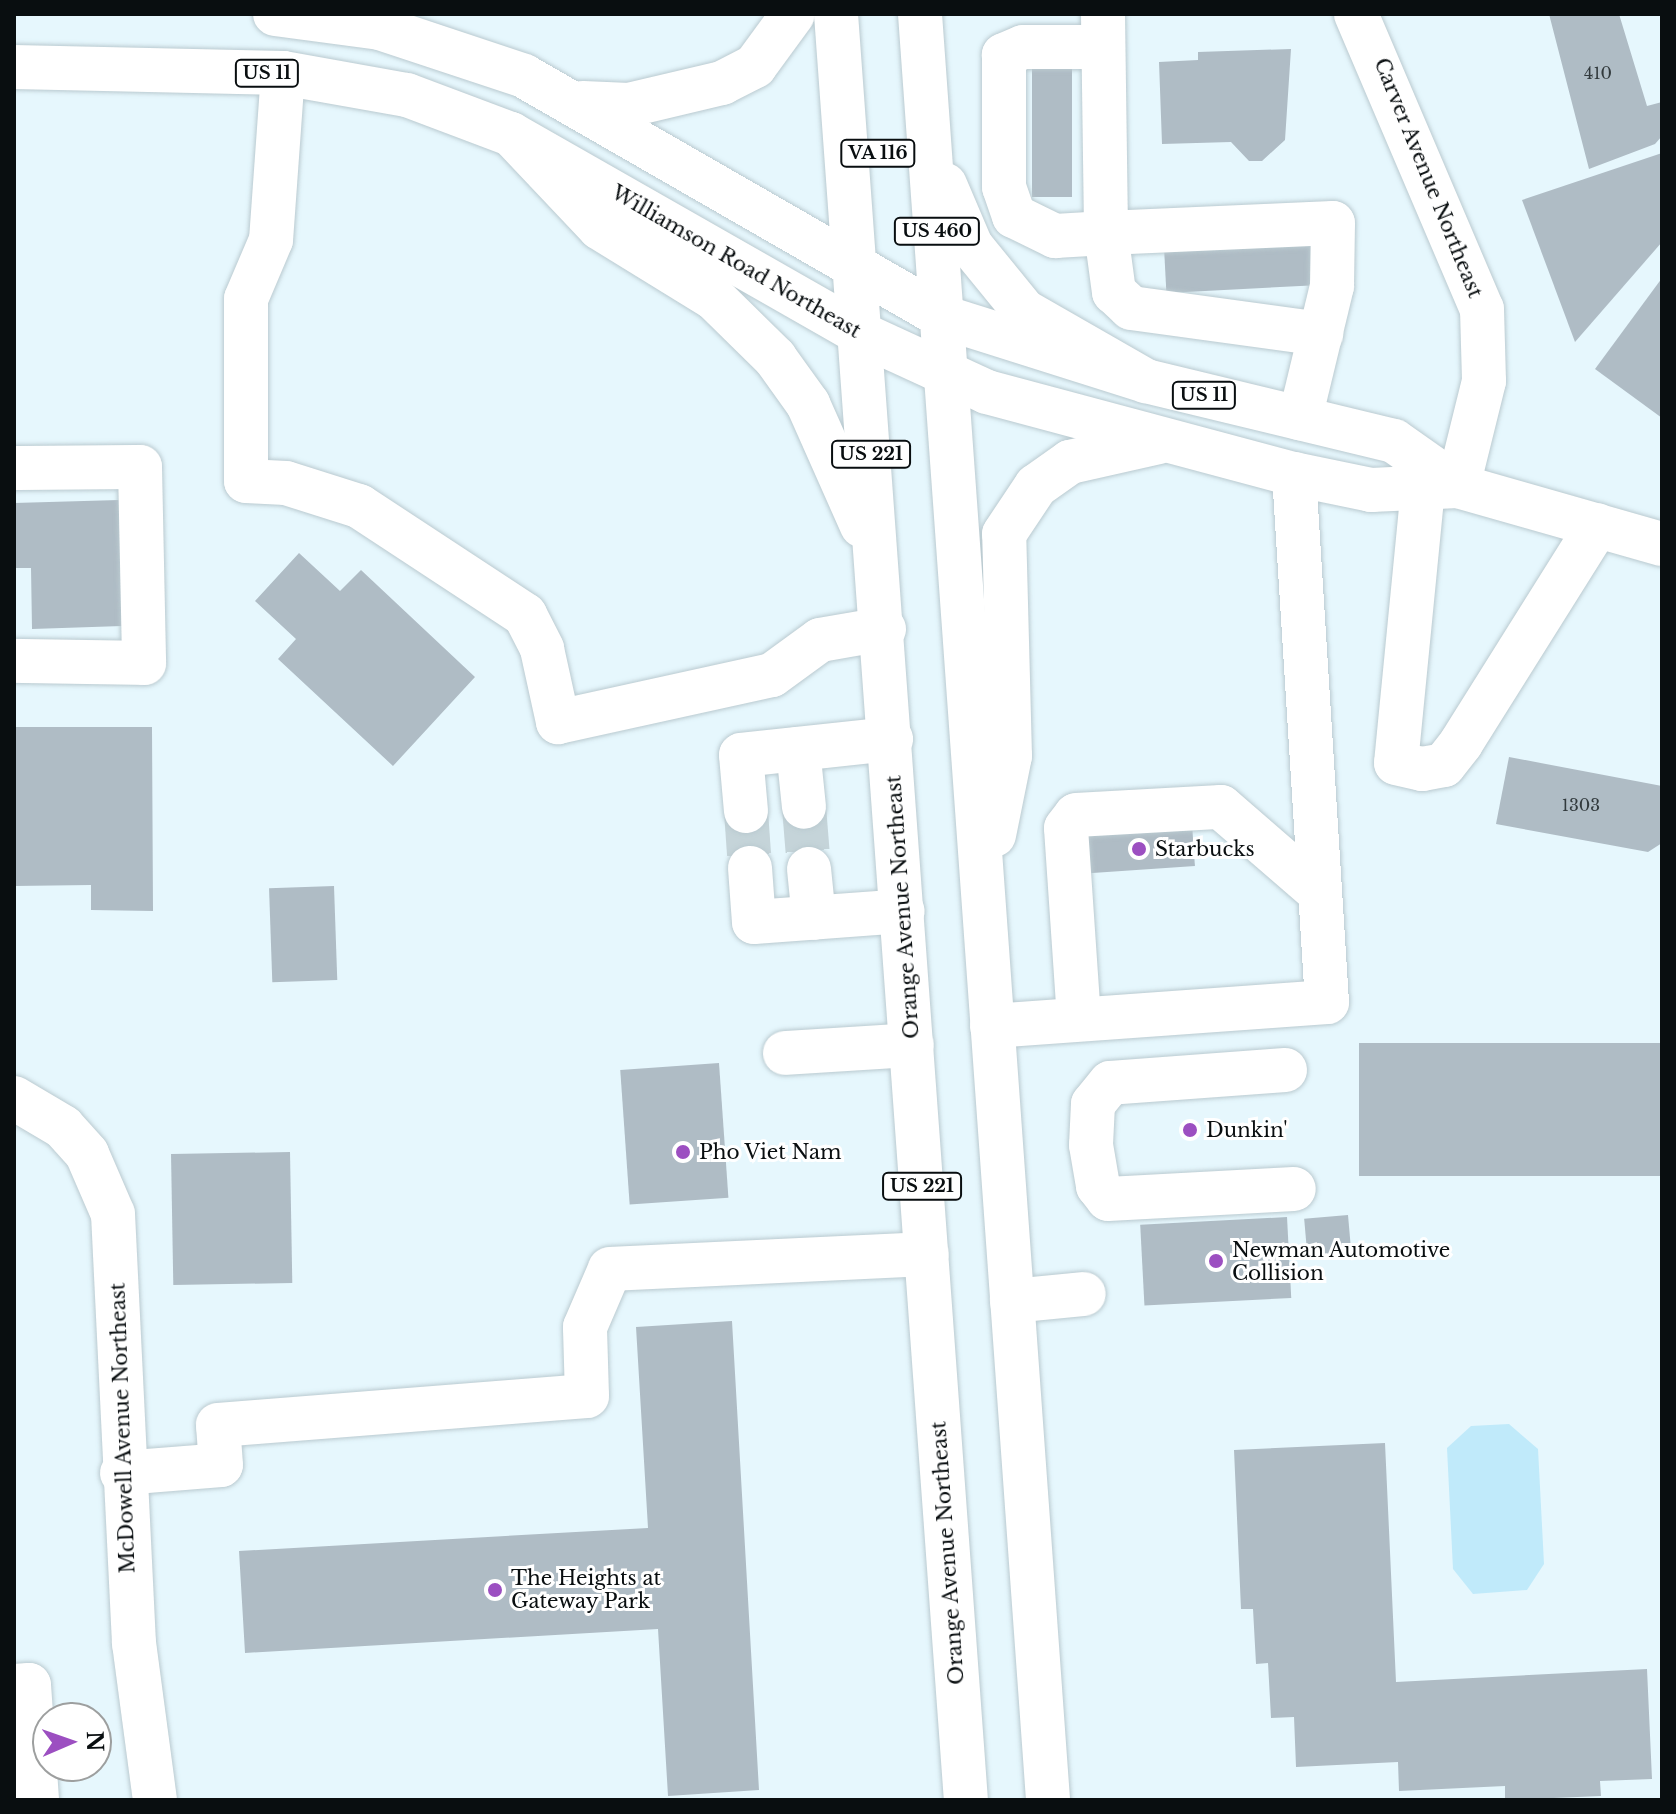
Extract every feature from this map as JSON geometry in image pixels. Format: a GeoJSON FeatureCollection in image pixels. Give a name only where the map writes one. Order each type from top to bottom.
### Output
{"type":"FeatureCollection","features":[{"type":"Feature","properties":{"kind":"main road","name":"Williamson Road Northeast"},"geometry":{"type":"LineString","coordinates":[[275,14],[380,28],[461,51],[583,103],[873,282],[943,317],[1146,381],[1394,441],[1440,487]]}},
{"type":"Feature","properties":{"kind":"main road"},"geometry":{"type":"LineString","coordinates":[[583,103],[629,105],[722,83],[755,66],[793,14]]}},
{"type":"Feature","properties":{"kind":"main road","name":"Orange Avenue Northeast"},"geometry":{"type":"LineString","coordinates":[[836,14],[873,282],[878,342],[880,573],[966,1800]]}},
{"type":"Feature","properties":{"kind":"main road","name":"VA 116"},"geometry":{"type":"LineString","coordinates":[[866,14],[873,282]]}},
{"type":"Feature","properties":{"kind":"main road","name":"US 460"},"geometry":{"type":"LineString","coordinates":[[920,14],[943,317]]}},
{"type":"Feature","properties":{"kind":"main road","name":"Carver Avenue Northeast"},"geometry":{"type":"LineString","coordinates":[[1356,14],[1482,309],[1484,381],[1440,487],[1396,763],[1422,769],[1444,765],[1461,743],[1598,525]]}},
{"type":"Feature","properties":{"kind":"main road"},"geometry":{"type":"LineString","coordinates":[[1300,418],[1321,334],[1332,286],[1333,223],[1106,233],[1055,236],[1014,216],[1004,187],[1001,66],[1013,49],[1103,31],[1106,233],[1114,292],[1131,308],[1321,334]]}},
{"type":"Feature","properties":{"kind":"main road","name":"Williamson Road Northeast"},"geometry":{"type":"LineString","coordinates":[[14,67],[283,73],[407,95],[511,134],[878,342],[949,377],[1159,442],[1294,474],[1371,490],[1440,487],[1598,525],[1662,544]]}},
{"type":"Feature","properties":{"kind":"main road"},"geometry":{"type":"LineString","coordinates":[[283,73],[271,240],[246,299],[246,481],[286,483],[359,506],[525,615],[542,649],[558,722],[772,675],[820,640],[884,629]]}},
{"type":"Feature","properties":{"kind":"main road"},"geometry":{"type":"LineString","coordinates":[[511,134],[600,228],[714,298],[775,358],[841,470],[880,573]]}},
{"type":"Feature","properties":{"kind":"main road"},"geometry":{"type":"LineString","coordinates":[[930,146],[971,246],[994,280],[1072,344],[1146,381]]}},
{"type":"Feature","properties":{"kind":"main road"},"geometry":{"type":"LineString","coordinates":[[943,317],[1048,1800]]}},
{"type":"Feature","properties":{"kind":"main road"},"geometry":{"type":"LineString","coordinates":[[983,884],[1010,756],[1004,534],[1036,486],[1070,462],[1159,442]]}},
{"type":"Feature","properties":{"kind":"main road"},"geometry":{"type":"LineString","coordinates":[[14,468],[140,467],[144,663],[14,661]]}},
{"type":"Feature","properties":{"kind":"main road"},"geometry":{"type":"LineString","coordinates":[[992,1026],[1327,1002],[1294,474]]}},
{"type":"Feature","properties":{"kind":"main road"},"geometry":{"type":"LineString","coordinates":[[746,811],[741,755],[891,739]]}},
{"type":"Feature","properties":{"kind":"main road"},"geometry":{"type":"LineString","coordinates":[[798,749],[804,807]]}},
{"type":"Feature","properties":{"kind":"main road"},"geometry":{"type":"LineString","coordinates":[[1110,1083],[1092,1018],[1066,828],[1076,815],[1221,807],[1319,892]]}},
{"type":"Feature","properties":{"kind":"main road"},"geometry":{"type":"LineString","coordinates":[[750,868],[754,922],[903,911]]}},
{"type":"Feature","properties":{"kind":"main road"},"geometry":{"type":"LineString","coordinates":[[809,869],[814,918]]}},
{"type":"Feature","properties":{"kind":"main road"},"geometry":{"type":"LineString","coordinates":[[785,1053],[912,1045]]}},
{"type":"Feature","properties":{"kind":"main road"},"geometry":{"type":"LineString","coordinates":[[1285,1070],[1110,1083],[1093,1104],[1091,1145],[1098,1186],[1108,1199],[1294,1189]]}},
{"type":"Feature","properties":{"kind":"main road","name":"McDowell Avenue Northeast"},"geometry":{"type":"LineString","coordinates":[[14,1098],[63,1127],[87,1154],[113,1214],[122,1473],[155,1800]]}},
{"type":"Feature","properties":{"kind":"main road"},"geometry":{"type":"LineString","coordinates":[[122,1473],[221,1465],[218,1425],[587,1396],[585,1327],[610,1269],[927,1254]]}},
{"type":"Feature","properties":{"kind":"main road"},"geometry":{"type":"LineString","coordinates":[[1012,1301],[1084,1294]]}},
{"type":"Feature","properties":{"kind":"main road"},"geometry":{"type":"LineString","coordinates":[[14,1686],[29,1685],[37,1800]]}},
{"type":"Feature","properties":{"kind":"shaded area"},"geometry":{"type":"Polygon","coordinates":[[[1509,1424],[1538,1449],[1544,1564],[1527,1590],[1473,1594],[1453,1569],[1447,1448],[1471,1426],[1509,1424]]]}},
{"type":"Feature","properties":{"kind":"building"},"geometry":{"type":"Polygon","coordinates":[[[1549,14],[1619,14],[1647,106],[1662,102],[1662,136],[1655,144],[1589,169],[1549,14]]]}},
{"type":"Feature","properties":{"kind":"building"},"geometry":{"type":"Polygon","coordinates":[[[1291,49],[1285,140],[1262,161],[1249,161],[1231,142],[1162,144],[1159,62],[1198,60],[1198,52],[1291,49]]]}},
{"type":"Feature","properties":{"kind":"building"},"geometry":{"type":"Polygon","coordinates":[[[1032,52],[1072,52],[1072,197],[1032,197],[1032,52]]]}},
{"type":"Feature","properties":{"kind":"building"},"geometry":{"type":"Polygon","coordinates":[[[1662,153],[1662,242],[1575,342],[1522,200],[1662,153]]]}},
{"type":"Feature","properties":{"kind":"building"},"geometry":{"type":"Polygon","coordinates":[[[1318,243],[1320,285],[1166,293],[1164,251],[1318,243]]]}},
{"type":"Feature","properties":{"kind":"building"},"geometry":{"type":"Polygon","coordinates":[[[1662,278],[1662,418],[1595,369],[1662,278]]]}},
{"type":"Feature","properties":{"kind":"building"},"geometry":{"type":"Polygon","coordinates":[[[119,500],[122,626],[32,629],[31,568],[14,568],[14,503],[119,500]]]}},
{"type":"Feature","properties":{"kind":"building"},"geometry":{"type":"Polygon","coordinates":[[[299,553],[340,591],[361,570],[475,677],[393,766],[278,659],[296,639],[255,601],[299,553]]]}},
{"type":"Feature","properties":{"kind":"building"},"geometry":{"type":"Polygon","coordinates":[[[14,727],[152,727],[153,911],[91,910],[91,885],[14,886],[14,727]]]}},
{"type":"Feature","properties":{"kind":"building"},"geometry":{"type":"Polygon","coordinates":[[[1509,757],[1662,786],[1662,843],[1648,852],[1496,824],[1509,757]]]}},
{"type":"Feature","properties":{"kind":"building","name":"Starbucks"},"geometry":{"type":"Polygon","coordinates":[[[1192,824],[1195,866],[1085,874],[1082,832],[1192,824]]]}},
{"type":"Feature","properties":{"kind":"building"},"geometry":{"type":"Polygon","coordinates":[[[334,886],[337,980],[272,982],[269,888],[334,886]]]}},
{"type":"Feature","properties":{"kind":"building"},"geometry":{"type":"Polygon","coordinates":[[[1359,1043],[1662,1043],[1662,1176],[1359,1176],[1359,1043]]]}},
{"type":"Feature","properties":{"kind":"building"},"geometry":{"type":"Polygon","coordinates":[[[719,1063],[728,1198],[630,1205],[620,1070],[719,1063]]]}},
{"type":"Feature","properties":{"kind":"building"},"geometry":{"type":"Polygon","coordinates":[[[290,1152],[292,1283],[173,1285],[171,1154],[290,1152]]]}},
{"type":"Feature","properties":{"kind":"building"},"geometry":{"type":"Polygon","coordinates":[[[1348,1215],[1351,1253],[1307,1257],[1304,1219],[1348,1215]]]}},
{"type":"Feature","properties":{"kind":"building","name":"Newman Automotive Collision"},"geometry":{"type":"Polygon","coordinates":[[[1287,1217],[1291,1298],[1144,1306],[1140,1225],[1287,1217]]]}},
{"type":"Feature","properties":{"kind":"building","name":"The Heights at Gateway Park"},"geometry":{"type":"Polygon","coordinates":[[[732,1321],[759,1790],[668,1796],[658,1629],[245,1653],[239,1551],[648,1528],[636,1327],[732,1321]]]}},
{"type":"Feature","properties":{"kind":"building"},"geometry":{"type":"Polygon","coordinates":[[[1385,1443],[1396,1682],[1647,1669],[1652,1779],[1600,1781],[1601,1796],[1505,1800],[1505,1786],[1399,1791],[1398,1762],[1296,1767],[1294,1717],[1271,1718],[1268,1663],[1256,1664],[1253,1609],[1241,1609],[1234,1450],[1385,1443]]]}},
{"type":"Feature","properties":{"kind":"tunnel"},"geometry":{"type":"LineString","coordinates":[[804,807],[809,869]]}},
{"type":"Feature","properties":{"kind":"tunnel"},"geometry":{"type":"LineString","coordinates":[[746,811],[750,868]]}},
{"type":"Feature","properties":{"kind":"place","name":"Starbucks"},"geometry":{"type":"Point","coordinates":[1139,849]}},
{"type":"Feature","properties":{"kind":"place","name":"Dunkin'"},"geometry":{"type":"Point","coordinates":[1190,1130]}},
{"type":"Feature","properties":{"kind":"place","name":"Pho Viet Nam"},"geometry":{"type":"Point","coordinates":[683,1152]}},
{"type":"Feature","properties":{"kind":"place","name":"Newman Automotive Collision"},"geometry":{"type":"Point","coordinates":[1216,1261]}},
{"type":"Feature","properties":{"kind":"place","name":"The Heights at Gateway Park"},"geometry":{"type":"Point","coordinates":[495,1590]}}]}
